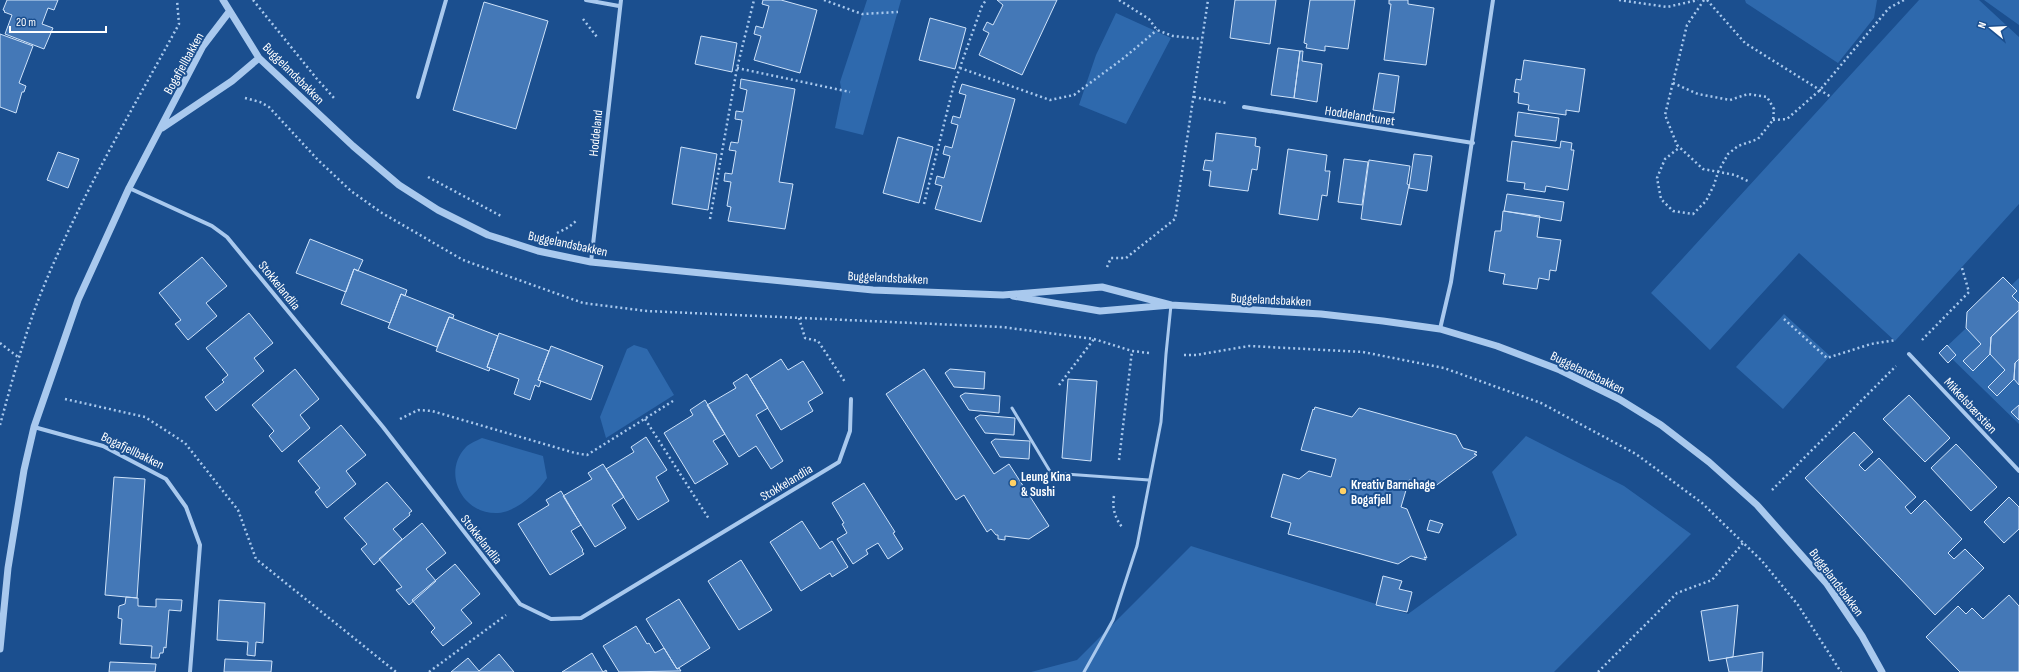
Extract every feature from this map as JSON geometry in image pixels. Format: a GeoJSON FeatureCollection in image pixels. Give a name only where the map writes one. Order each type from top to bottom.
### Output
{"type":"FeatureCollection","features":[{"type":"Feature","properties":{"kind":"street","name":"Buggelandsbakken"},"geometry":{"type":"LineString","coordinates":[[222,0],[259,58],[353,146],[399,185],[438,210],[488,235],[538,251],[591,262],[873,290],[1003,295],[1102,287],[1171,305]]}},
{"type":"Feature","properties":{"kind":"street"},"geometry":{"type":"LineString","coordinates":[[418,97],[446,0]]}},
{"type":"Feature","properties":{"kind":"street"},"geometry":{"type":"LineString","coordinates":[[586,0],[619,6]]}},
{"type":"Feature","properties":{"kind":"street","name":"Hoddeland"},"geometry":{"type":"LineString","coordinates":[[591,262],[619,6],[621,0]]}},
{"type":"Feature","properties":{"kind":"street"},"geometry":{"type":"LineString","coordinates":[[1440,329],[1451,282],[1473,143],[1493,0]]}},
{"type":"Feature","properties":{"kind":"street","name":"Bogafjellbakken"},"geometry":{"type":"LineString","coordinates":[[0,649],[8,568],[24,470],[34,427],[78,300],[129,188],[162,128],[203,46],[229,12]]}},
{"type":"Feature","properties":{"kind":"street","name":"Bogafjellbakken"},"geometry":{"type":"LineString","coordinates":[[162,128],[232,82],[259,58]]}},
{"type":"Feature","properties":{"kind":"street","name":"Hoddelandtunet"},"geometry":{"type":"LineString","coordinates":[[1244,107],[1473,143]]}},
{"type":"Feature","properties":{"kind":"street","name":"Stokkelandlia"},"geometry":{"type":"LineString","coordinates":[[129,188],[212,226],[227,237],[383,427],[520,604],[551,619],[581,618],[839,462],[850,431],[851,399]]}},
{"type":"Feature","properties":{"kind":"street","name":"Buggelandsbakken"},"geometry":{"type":"LineString","coordinates":[[1003,295],[1100,311],[1171,305],[1321,314],[1440,329],[1497,346],[1560,370],[1619,399],[1667,429],[1709,462],[1757,505],[1828,584],[1862,636],[1882,672]]}},
{"type":"Feature","properties":{"kind":"street","name":"Mikkelsbærstien"},"geometry":{"type":"LineString","coordinates":[[1909,354],[2019,470]]}},
{"type":"Feature","properties":{"kind":"street","name":"Bogafjellbakken"},"geometry":{"type":"LineString","coordinates":[[34,427],[103,446],[166,479],[186,507],[200,545],[190,672]]}},
{"type":"Feature","properties":{"kind":"lane"},"geometry":{"type":"LineString","coordinates":[[1084,672],[1113,620],[1138,546],[1149,480],[1161,422],[1171,305]]}},
{"type":"Feature","properties":{"kind":"lane"},"geometry":{"type":"LineString","coordinates":[[1012,408],[1051,473],[1149,480]]}},
{"type":"Feature","properties":{"kind":"path"},"geometry":{"type":"LineString","coordinates":[[0,426],[18,357],[41,294],[56,258],[99,171],[179,24],[177,0]]}},
{"type":"Feature","properties":{"kind":"path"},"geometry":{"type":"LineString","coordinates":[[253,0],[317,79],[337,100]]}},
{"type":"Feature","properties":{"kind":"path"},"geometry":{"type":"LineString","coordinates":[[710,219],[737,68],[754,0]]}},
{"type":"Feature","properties":{"kind":"path"},"geometry":{"type":"LineString","coordinates":[[824,0],[862,14],[898,12]]}},
{"type":"Feature","properties":{"kind":"path"},"geometry":{"type":"LineString","coordinates":[[924,204],[954,84],[982,6],[986,0]]}},
{"type":"Feature","properties":{"kind":"path"},"geometry":{"type":"LineString","coordinates":[[1119,0],[1149,18],[1157,30],[1173,36],[1202,39]]}},
{"type":"Feature","properties":{"kind":"path"},"geometry":{"type":"LineString","coordinates":[[1105,272],[1111,258],[1126,258],[1175,219],[1208,0]]}},
{"type":"Feature","properties":{"kind":"path"},"geometry":{"type":"LineString","coordinates":[[1619,0],[1667,7],[1698,0]]}},
{"type":"Feature","properties":{"kind":"path"},"geometry":{"type":"LineString","coordinates":[[1750,182],[1735,175],[1703,169],[1680,147],[1665,116],[1687,25],[1705,0],[1745,43],[1832,97]]}},
{"type":"Feature","properties":{"kind":"path"},"geometry":{"type":"LineString","coordinates":[[1773,120],[1787,119],[1820,90],[1889,8],[1904,0]]}},
{"type":"Feature","properties":{"kind":"path"},"geometry":{"type":"LineString","coordinates":[[960,68],[1050,100],[1074,94],[1125,57],[1157,30]]}},
{"type":"Feature","properties":{"kind":"path"},"geometry":{"type":"LineString","coordinates":[[737,68],[850,92]]}},
{"type":"Feature","properties":{"kind":"path"},"geometry":{"type":"LineString","coordinates":[[1673,82],[1698,94],[1717,98],[1730,100],[1748,94],[1767,97],[1774,109],[1773,120],[1758,139],[1738,146],[1728,154],[1718,172],[1714,185],[1706,201],[1693,214],[1673,211],[1661,199],[1657,178],[1666,159],[1680,147]]}},
{"type":"Feature","properties":{"kind":"path"},"geometry":{"type":"LineString","coordinates":[[245,98],[260,102],[269,107],[318,160],[351,191],[382,213],[463,260],[583,303],[647,310],[1002,327],[1094,339],[1132,351],[1166,354],[1196,355],[1249,346],[1363,352],[1444,368],[1541,403],[1636,454],[1702,503],[1762,561],[1798,606],[1841,672]]}},
{"type":"Feature","properties":{"kind":"path"},"geometry":{"type":"LineString","coordinates":[[1194,98],[1244,107]]}},
{"type":"Feature","properties":{"kind":"path"},"geometry":{"type":"LineString","coordinates":[[424,175],[503,217]]}},
{"type":"Feature","properties":{"kind":"path"},"geometry":{"type":"LineString","coordinates":[[552,232],[559,233]]}},
{"type":"Feature","properties":{"kind":"path"},"geometry":{"type":"LineString","coordinates":[[1962,268],[1969,292]]}},
{"type":"Feature","properties":{"kind":"path"},"geometry":{"type":"LineString","coordinates":[[799,318],[804,338],[818,341],[846,383],[851,399]]}},
{"type":"Feature","properties":{"kind":"path"},"geometry":{"type":"LineString","coordinates":[[1784,319],[1827,358],[1871,344],[1896,340],[1909,354]]}},
{"type":"Feature","properties":{"kind":"path"},"geometry":{"type":"LineString","coordinates":[[1059,385],[1094,339]]}},
{"type":"Feature","properties":{"kind":"path"},"geometry":{"type":"LineString","coordinates":[[0,343],[18,357]]}},
{"type":"Feature","properties":{"kind":"path"},"geometry":{"type":"LineString","coordinates":[[1132,351],[1117,477],[1112,506],[1117,521],[1138,546]]}},
{"type":"Feature","properties":{"kind":"path"},"geometry":{"type":"LineString","coordinates":[[65,399],[145,417],[185,443],[238,510],[256,559],[396,672]]}},
{"type":"Feature","properties":{"kind":"path"},"geometry":{"type":"LineString","coordinates":[[383,427],[418,410],[432,411],[575,453],[587,455],[673,401]]}},
{"type":"Feature","properties":{"kind":"path"},"geometry":{"type":"LineString","coordinates":[[645,419],[719,534]]}},
{"type":"Feature","properties":{"kind":"path"},"geometry":{"type":"LineString","coordinates":[[1757,505],[1842,420]]}},
{"type":"Feature","properties":{"kind":"path"},"geometry":{"type":"LineString","coordinates":[[1598,672],[1677,593],[1712,580],[1743,543]]}},
{"type":"Feature","properties":{"kind":"path"},"geometry":{"type":"LineString","coordinates":[[429,672],[520,604]]}},
{"type":"Feature","properties":{"kind":"shaded area"},"geometry":{"type":"Polygon","coordinates":[[[867,0],[901,0],[863,135],[835,128],[842,94],[840,82],[867,0]]]}},
{"type":"Feature","properties":{"kind":"shaded area"},"geometry":{"type":"Polygon","coordinates":[[[1745,0],[1877,0],[1874,18],[1838,63],[1746,3],[1745,0]]]}},
{"type":"Feature","properties":{"kind":"shaded area"},"geometry":{"type":"Polygon","coordinates":[[[1919,0],[1979,0],[2019,37],[2019,204],[1895,341],[1799,253],[1710,350],[1651,293],[1919,0]]]}},
{"type":"Feature","properties":{"kind":"shaded area"},"geometry":{"type":"Polygon","coordinates":[[[1984,0],[2019,0],[2019,25],[1984,0]]]}},
{"type":"Feature","properties":{"kind":"shaded area"},"geometry":{"type":"Polygon","coordinates":[[[1116,13],[1171,38],[1126,124],[1079,105],[1096,55],[1116,13]]]}},
{"type":"Feature","properties":{"kind":"shaded area"},"geometry":{"type":"Polygon","coordinates":[[[2019,278],[2019,424],[1943,350],[2019,278]]]}},
{"type":"Feature","properties":{"kind":"shaded area"},"geometry":{"type":"Polygon","coordinates":[[[1784,314],[1830,356],[1783,409],[1736,367],[1784,314]]]}},
{"type":"Feature","properties":{"kind":"shaded area"},"geometry":{"type":"Polygon","coordinates":[[[634,345],[647,349],[674,395],[606,438],[600,417],[627,349],[634,345]]]}},
{"type":"Feature","properties":{"kind":"shaded area"},"geometry":{"type":"Polygon","coordinates":[[[1526,436],[1624,486],[1691,534],[1554,672],[1031,672],[1077,660],[1191,546],[1408,614],[1517,535],[1492,472],[1526,436]]]}},
{"type":"Feature","properties":{"kind":"shaded area"},"geometry":{"type":"Polygon","coordinates":[[[482,438],[543,456],[547,478],[526,500],[505,512],[486,512],[475,507],[466,500],[456,480],[456,469],[459,457],[466,447],[482,438]]]}},
{"type":"Feature","properties":{"kind":"building"},"geometry":{"type":"Polygon","coordinates":[[[7,0],[58,0],[54,10],[48,8],[42,24],[53,28],[44,49],[5,34],[12,15],[4,12],[5,11],[3,10],[7,0]]]}},
{"type":"Feature","properties":{"kind":"building"},"geometry":{"type":"Polygon","coordinates":[[[763,0],[781,0],[817,10],[800,73],[754,60],[761,36],[754,34],[756,26],[763,28],[769,6],[762,4],[763,0]]]}},
{"type":"Feature","properties":{"kind":"building"},"geometry":{"type":"Polygon","coordinates":[[[997,0],[1057,0],[1022,75],[979,55],[989,33],[983,30],[987,22],[993,25],[1003,5],[997,0]]]}},
{"type":"Feature","properties":{"kind":"building"},"geometry":{"type":"Polygon","coordinates":[[[1235,0],[1276,0],[1270,44],[1230,38],[1235,0]]]}},
{"type":"Feature","properties":{"kind":"building"},"geometry":{"type":"Polygon","coordinates":[[[1310,0],[1355,0],[1348,49],[1325,46],[1325,51],[1306,48],[1307,44],[1304,43],[1310,0]]]}},
{"type":"Feature","properties":{"kind":"building"},"geometry":{"type":"Polygon","coordinates":[[[1389,0],[1408,0],[1408,4],[1434,8],[1426,65],[1384,60],[1391,4],[1389,4],[1389,0]]]}},
{"type":"Feature","properties":{"kind":"building"},"geometry":{"type":"Polygon","coordinates":[[[484,2],[548,21],[516,129],[453,110],[484,2]]]}},
{"type":"Feature","properties":{"kind":"building"},"geometry":{"type":"Polygon","coordinates":[[[930,18],[966,28],[955,69],[919,60],[930,18]]]}},
{"type":"Feature","properties":{"kind":"building"},"geometry":{"type":"Polygon","coordinates":[[[0,34],[33,46],[19,83],[26,86],[24,92],[22,92],[16,113],[0,107],[0,34]]]}},
{"type":"Feature","properties":{"kind":"building"},"geometry":{"type":"Polygon","coordinates":[[[701,36],[737,43],[732,72],[695,64],[701,36]]]}},
{"type":"Feature","properties":{"kind":"building"},"geometry":{"type":"Polygon","coordinates":[[[1278,48],[1300,51],[1294,98],[1271,95],[1278,48]]]}},
{"type":"Feature","properties":{"kind":"building"},"geometry":{"type":"Polygon","coordinates":[[[1300,51],[1303,51],[1302,61],[1322,64],[1317,102],[1294,98],[1300,51]]]}},
{"type":"Feature","properties":{"kind":"building"},"geometry":{"type":"Polygon","coordinates":[[[1524,60],[1585,69],[1579,112],[1566,110],[1566,115],[1528,110],[1529,105],[1518,103],[1519,93],[1514,92],[1516,79],[1521,80],[1524,60]]]}},
{"type":"Feature","properties":{"kind":"building"},"geometry":{"type":"Polygon","coordinates":[[[1379,73],[1399,76],[1394,113],[1373,110],[1379,73]]]}},
{"type":"Feature","properties":{"kind":"building"},"geometry":{"type":"Polygon","coordinates":[[[741,79],[795,89],[779,182],[793,184],[785,229],[728,221],[731,207],[727,206],[731,182],[724,181],[725,173],[732,174],[736,151],[729,150],[731,142],[738,143],[742,120],[735,119],[736,111],[743,112],[747,90],[740,88],[741,79]]]}},
{"type":"Feature","properties":{"kind":"building"},"geometry":{"type":"Polygon","coordinates":[[[962,84],[1015,99],[981,222],[935,209],[942,186],[935,184],[937,176],[944,178],[950,156],[943,154],[945,146],[952,148],[958,125],[951,123],[953,116],[960,118],[966,95],[959,93],[962,84]]]}},
{"type":"Feature","properties":{"kind":"building"},"geometry":{"type":"Polygon","coordinates":[[[1518,112],[1559,118],[1556,141],[1515,136],[1518,112]]]}},
{"type":"Feature","properties":{"kind":"building"},"geometry":{"type":"Polygon","coordinates":[[[1216,133],[1256,138],[1255,146],[1260,147],[1257,170],[1252,169],[1248,191],[1209,186],[1211,171],[1203,170],[1205,160],[1213,161],[1216,133]]]}},
{"type":"Feature","properties":{"kind":"building"},"geometry":{"type":"Polygon","coordinates":[[[898,137],[933,147],[919,203],[883,193],[898,137]]]}},
{"type":"Feature","properties":{"kind":"building"},"geometry":{"type":"Polygon","coordinates":[[[1512,141],[1560,148],[1561,141],[1572,143],[1571,150],[1574,150],[1568,190],[1546,186],[1545,192],[1524,189],[1525,183],[1507,181],[1512,141]]]}},
{"type":"Feature","properties":{"kind":"building"},"geometry":{"type":"Polygon","coordinates":[[[681,147],[717,154],[708,210],[672,204],[681,147]]]}},
{"type":"Feature","properties":{"kind":"building"},"geometry":{"type":"Polygon","coordinates":[[[1288,149],[1327,155],[1325,171],[1330,171],[1327,196],[1322,195],[1318,220],[1279,214],[1288,149]]]}},
{"type":"Feature","properties":{"kind":"building"},"geometry":{"type":"Polygon","coordinates":[[[58,152],[79,159],[68,188],[47,180],[58,152]]]}},
{"type":"Feature","properties":{"kind":"building"},"geometry":{"type":"Polygon","coordinates":[[[1414,154],[1432,156],[1427,191],[1409,188],[1414,154]]]}},
{"type":"Feature","properties":{"kind":"building"},"geometry":{"type":"Polygon","coordinates":[[[1344,159],[1368,162],[1362,205],[1338,202],[1344,159]]]}},
{"type":"Feature","properties":{"kind":"building"},"geometry":{"type":"Polygon","coordinates":[[[1369,160],[1410,166],[1407,184],[1409,185],[1401,225],[1361,219],[1369,160]]]}},
{"type":"Feature","properties":{"kind":"building"},"geometry":{"type":"Polygon","coordinates":[[[1507,194],[1564,202],[1561,221],[1504,211],[1507,194]]]}},
{"type":"Feature","properties":{"kind":"building"},"geometry":{"type":"Polygon","coordinates":[[[1503,211],[1540,216],[1537,237],[1561,240],[1556,271],[1550,270],[1549,280],[1539,278],[1537,289],[1503,284],[1505,274],[1489,271],[1495,231],[1501,231],[1503,211]]]}},
{"type":"Feature","properties":{"kind":"building"},"geometry":{"type":"Polygon","coordinates":[[[310,239],[363,260],[358,271],[354,269],[346,292],[296,273],[310,239]]]}},
{"type":"Feature","properties":{"kind":"building"},"geometry":{"type":"Polygon","coordinates":[[[202,257],[227,286],[206,303],[217,316],[188,340],[175,324],[181,320],[159,293],[202,257]]]}},
{"type":"Feature","properties":{"kind":"building"},"geometry":{"type":"Polygon","coordinates":[[[354,269],[407,290],[405,296],[401,294],[390,323],[341,304],[354,269]]]}},
{"type":"Feature","properties":{"kind":"building"},"geometry":{"type":"Polygon","coordinates":[[[2003,277],[2017,291],[2012,296],[2019,303],[2019,310],[1991,337],[1990,354],[1973,371],[1963,361],[1981,344],[1966,328],[1967,312],[2003,277]]]}},
{"type":"Feature","properties":{"kind":"building"},"geometry":{"type":"Polygon","coordinates":[[[401,294],[454,315],[453,318],[449,317],[437,347],[388,328],[401,294]]]}},
{"type":"Feature","properties":{"kind":"building"},"geometry":{"type":"Polygon","coordinates":[[[2019,310],[2019,359],[2015,363],[2014,379],[1997,396],[1988,387],[2005,370],[1990,354],[1991,337],[2019,310]]]}},
{"type":"Feature","properties":{"kind":"building"},"geometry":{"type":"Polygon","coordinates":[[[249,313],[273,343],[254,358],[264,371],[216,411],[205,397],[224,382],[222,380],[228,375],[206,348],[249,313]]]}},
{"type":"Feature","properties":{"kind":"building"},"geometry":{"type":"Polygon","coordinates":[[[449,317],[498,336],[487,367],[490,368],[489,371],[436,351],[449,317]]]}},
{"type":"Feature","properties":{"kind":"building"},"geometry":{"type":"Polygon","coordinates":[[[499,333],[549,351],[538,380],[541,381],[539,387],[535,385],[530,400],[514,394],[519,379],[487,367],[499,333]]]}},
{"type":"Feature","properties":{"kind":"building"},"geometry":{"type":"Polygon","coordinates":[[[1947,345],[1956,355],[1948,363],[1939,353],[1947,345]]]}},
{"type":"Feature","properties":{"kind":"building"},"geometry":{"type":"Polygon","coordinates":[[[551,346],[603,366],[591,400],[538,380],[551,346]]]}},
{"type":"Feature","properties":{"kind":"building"},"geometry":{"type":"Polygon","coordinates":[[[781,359],[788,370],[803,361],[823,393],[808,402],[813,411],[781,430],[750,379],[781,359]]]}},
{"type":"Feature","properties":{"kind":"building"},"geometry":{"type":"Polygon","coordinates":[[[2019,359],[2019,385],[2014,379],[2015,363],[2019,359]]]}},
{"type":"Feature","properties":{"kind":"building"},"geometry":{"type":"Polygon","coordinates":[[[295,369],[319,399],[300,415],[310,428],[282,452],[269,436],[274,431],[252,405],[295,369]]]}},
{"type":"Feature","properties":{"kind":"building"},"geometry":{"type":"Polygon","coordinates":[[[924,369],[994,474],[1009,464],[1049,526],[1029,539],[1005,536],[1005,540],[998,539],[998,535],[996,535],[991,529],[987,532],[964,495],[956,500],[886,394],[924,369]]]}},
{"type":"Feature","properties":{"kind":"building"},"geometry":{"type":"Polygon","coordinates":[[[950,369],[985,372],[984,389],[954,387],[945,373],[950,369]]]}},
{"type":"Feature","properties":{"kind":"building"},"geometry":{"type":"Polygon","coordinates":[[[747,374],[768,408],[756,415],[783,461],[771,469],[756,446],[739,457],[707,405],[736,388],[733,383],[747,374]]]}},
{"type":"Feature","properties":{"kind":"building"},"geometry":{"type":"Polygon","coordinates":[[[1068,379],[1097,381],[1091,461],[1062,458],[1068,379]]]}},
{"type":"Feature","properties":{"kind":"building"},"geometry":{"type":"Polygon","coordinates":[[[965,393],[1000,396],[999,413],[969,410],[960,396],[965,393]]]}},
{"type":"Feature","properties":{"kind":"building"},"geometry":{"type":"Polygon","coordinates":[[[1909,395],[1950,438],[1925,462],[1883,419],[1909,395]]]}},
{"type":"Feature","properties":{"kind":"building"},"geometry":{"type":"Polygon","coordinates":[[[705,400],[725,434],[713,441],[728,464],[695,484],[664,433],[693,415],[690,410],[705,400]]]}},
{"type":"Feature","properties":{"kind":"building"},"geometry":{"type":"Polygon","coordinates":[[[2019,405],[2019,420],[2011,412],[2019,405]]]}},
{"type":"Feature","properties":{"kind":"building"},"geometry":{"type":"Polygon","coordinates":[[[1315,407],[1352,417],[1359,408],[1456,435],[1463,448],[1477,452],[1474,454],[1477,455],[1434,487],[1409,480],[1401,507],[1407,509],[1427,558],[1424,557],[1426,560],[1411,556],[1398,564],[1288,534],[1291,523],[1271,517],[1283,474],[1299,479],[1309,471],[1331,477],[1336,459],[1301,450],[1313,409],[1314,410],[1315,407]]]}},
{"type":"Feature","properties":{"kind":"building"},"geometry":{"type":"Polygon","coordinates":[[[980,415],[1015,418],[1014,435],[985,433],[975,418],[980,415]]]}},
{"type":"Feature","properties":{"kind":"building"},"geometry":{"type":"Polygon","coordinates":[[[341,425],[366,455],[346,471],[356,484],[327,508],[315,492],[320,488],[298,461],[341,425]]]}},
{"type":"Feature","properties":{"kind":"building"},"geometry":{"type":"Polygon","coordinates":[[[1854,432],[1873,452],[1859,465],[1865,471],[1879,458],[1916,497],[1905,507],[1911,514],[1925,500],[1962,539],[1948,553],[1954,559],[1965,549],[1984,568],[1935,615],[1805,478],[1854,432]]]}},
{"type":"Feature","properties":{"kind":"building"},"geometry":{"type":"Polygon","coordinates":[[[646,437],[667,470],[656,477],[669,501],[638,520],[606,469],[634,452],[631,447],[646,437]]]}},
{"type":"Feature","properties":{"kind":"building"},"geometry":{"type":"Polygon","coordinates":[[[995,439],[1030,441],[1029,459],[1000,457],[991,442],[995,439]]]}},
{"type":"Feature","properties":{"kind":"building"},"geometry":{"type":"Polygon","coordinates":[[[1956,444],[1997,487],[1971,511],[1931,468],[1956,444]]]}},
{"type":"Feature","properties":{"kind":"building"},"geometry":{"type":"Polygon","coordinates":[[[603,464],[624,497],[612,505],[626,528],[595,547],[563,496],[592,479],[588,473],[603,464]]]}},
{"type":"Feature","properties":{"kind":"building"},"geometry":{"type":"Polygon","coordinates":[[[114,477],[145,479],[137,598],[105,595],[114,477]]]}},
{"type":"Feature","properties":{"kind":"building"},"geometry":{"type":"Polygon","coordinates":[[[387,482],[412,511],[409,513],[410,515],[393,529],[402,539],[374,565],[361,549],[367,544],[344,518],[387,482]]]}},
{"type":"Feature","properties":{"kind":"building"},"geometry":{"type":"Polygon","coordinates":[[[864,483],[895,532],[893,533],[903,549],[888,559],[878,543],[866,550],[868,554],[853,564],[837,539],[847,533],[842,524],[844,523],[832,503],[864,483]]]}},
{"type":"Feature","properties":{"kind":"building"},"geometry":{"type":"Polygon","coordinates":[[[561,491],[581,525],[571,531],[584,554],[550,575],[518,524],[549,505],[546,500],[561,491]]]}},
{"type":"Feature","properties":{"kind":"building"},"geometry":{"type":"Polygon","coordinates":[[[2009,497],[2019,507],[2019,529],[2004,543],[1984,522],[2009,497]]]}},
{"type":"Feature","properties":{"kind":"building"},"geometry":{"type":"Polygon","coordinates":[[[1430,520],[1443,524],[1439,533],[1427,530],[1430,520]]]}},
{"type":"Feature","properties":{"kind":"building"},"geometry":{"type":"Polygon","coordinates":[[[802,521],[820,549],[832,541],[848,567],[832,577],[830,573],[801,591],[770,542],[802,521]]]}},
{"type":"Feature","properties":{"kind":"building"},"geometry":{"type":"Polygon","coordinates":[[[422,523],[446,553],[426,569],[436,581],[409,605],[396,590],[402,587],[379,559],[422,523]]]}},
{"type":"Feature","properties":{"kind":"building"},"geometry":{"type":"Polygon","coordinates":[[[741,560],[772,610],[739,630],[708,581],[741,560]]]}},
{"type":"Feature","properties":{"kind":"building"},"geometry":{"type":"Polygon","coordinates":[[[455,564],[480,594],[461,610],[472,623],[443,646],[431,632],[435,628],[412,600],[455,564]]]}},
{"type":"Feature","properties":{"kind":"building"},"geometry":{"type":"Polygon","coordinates":[[[1383,576],[1402,581],[1399,589],[1412,592],[1407,612],[1376,605],[1383,576]]]}},
{"type":"Feature","properties":{"kind":"building"},"geometry":{"type":"Polygon","coordinates":[[[2009,595],[2019,606],[2019,672],[1960,672],[1926,637],[1958,606],[1966,614],[1972,608],[1983,619],[2009,595]]]}},
{"type":"Feature","properties":{"kind":"building"},"geometry":{"type":"Polygon","coordinates":[[[126,597],[138,598],[138,606],[156,607],[156,599],[182,600],[181,611],[169,610],[166,648],[164,647],[163,653],[160,653],[159,658],[151,658],[152,646],[120,644],[122,619],[118,618],[119,606],[125,604],[126,597]]]}},
{"type":"Feature","properties":{"kind":"building"},"geometry":{"type":"Polygon","coordinates":[[[679,599],[710,648],[677,669],[646,619],[679,599]]]}},
{"type":"Feature","properties":{"kind":"building"},"geometry":{"type":"Polygon","coordinates":[[[219,600],[265,603],[263,643],[256,642],[255,656],[247,655],[248,642],[217,640],[219,600]]]}},
{"type":"Feature","properties":{"kind":"building"},"geometry":{"type":"Polygon","coordinates":[[[1738,605],[1733,657],[1709,661],[1701,611],[1738,605]]]}},
{"type":"Feature","properties":{"kind":"building"},"geometry":{"type":"Polygon","coordinates":[[[636,626],[647,644],[649,643],[655,653],[664,648],[677,669],[679,668],[681,671],[619,672],[603,646],[636,626]]]}},
{"type":"Feature","properties":{"kind":"building"},"geometry":{"type":"Polygon","coordinates":[[[1763,652],[1762,672],[1729,672],[1726,658],[1763,652]]]}},
{"type":"Feature","properties":{"kind":"building"},"geometry":{"type":"Polygon","coordinates":[[[592,653],[603,672],[562,672],[592,653]]]}},
{"type":"Feature","properties":{"kind":"building"},"geometry":{"type":"Polygon","coordinates":[[[499,654],[514,672],[451,672],[468,658],[479,671],[499,654]]]}},
{"type":"Feature","properties":{"kind":"building"},"geometry":{"type":"Polygon","coordinates":[[[225,659],[272,661],[271,672],[224,672],[225,659]]]}},
{"type":"Feature","properties":{"kind":"building"},"geometry":{"type":"Polygon","coordinates":[[[110,662],[156,664],[155,672],[109,672],[110,662]]]}},
{"type":"Feature","properties":{"kind":"place","name":"Leung Kina & Sushi"},"geometry":{"type":"Point","coordinates":[1013,483]}},
{"type":"Feature","properties":{"kind":"place","name":"Kreativ Barnehage Bogafjell"},"geometry":{"type":"Point","coordinates":[1343,491]}}]}
